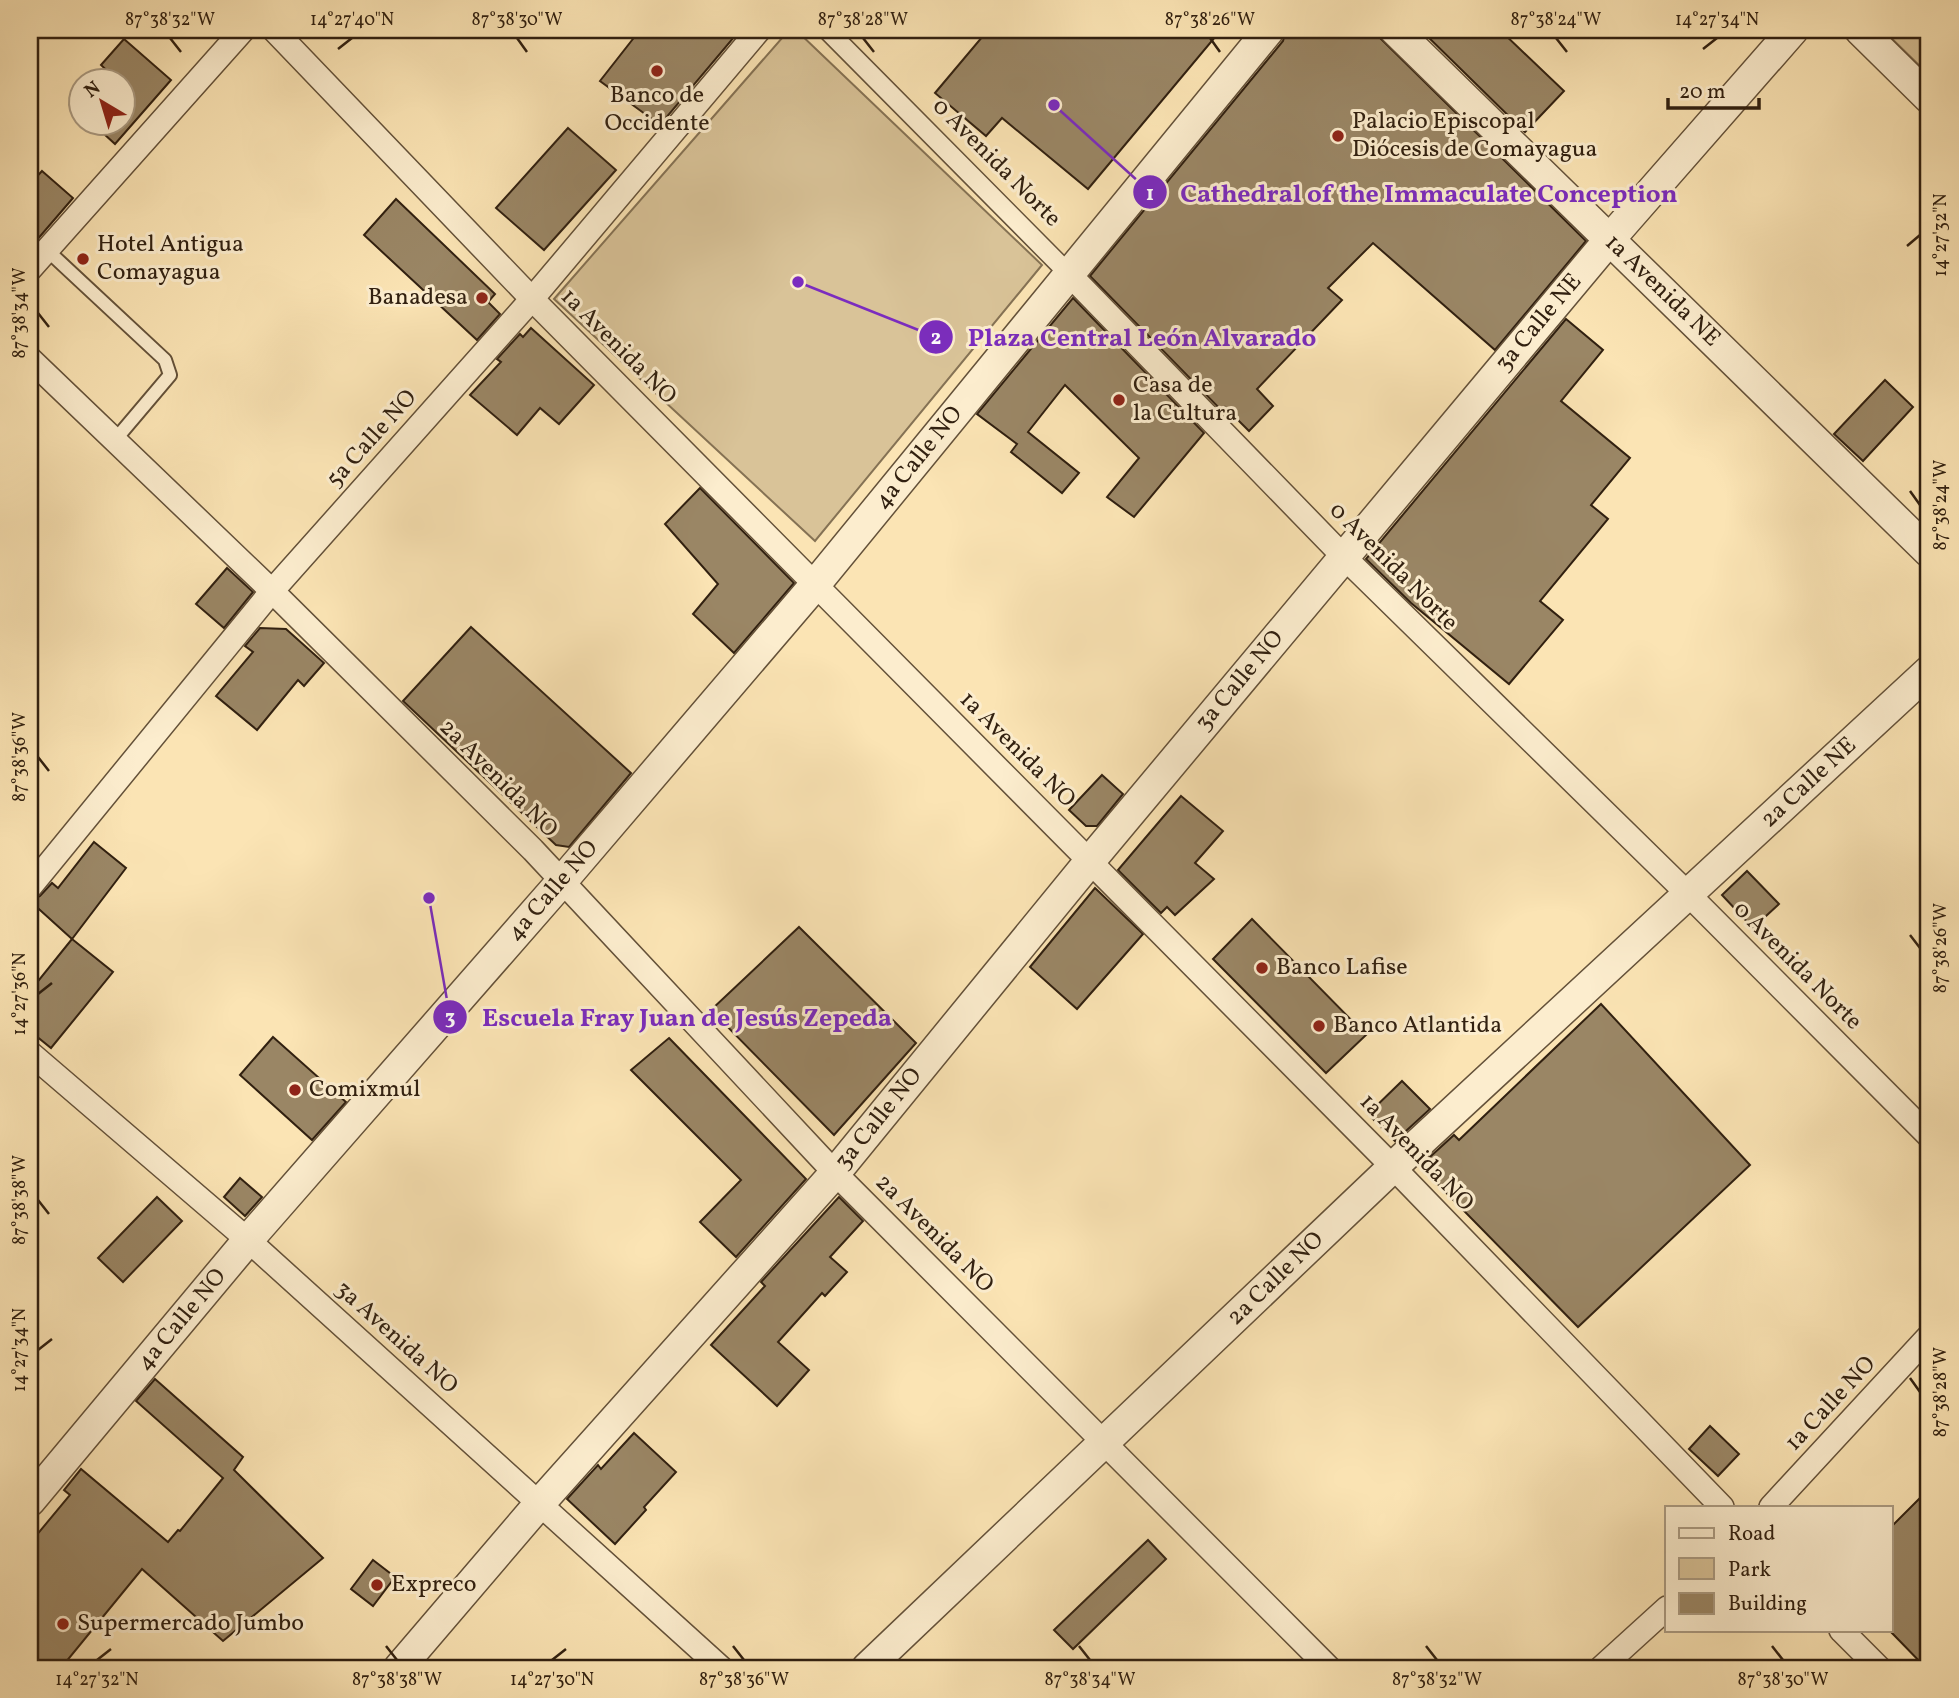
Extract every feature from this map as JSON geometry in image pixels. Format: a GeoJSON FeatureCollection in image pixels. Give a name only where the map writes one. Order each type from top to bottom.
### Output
{"type":"FeatureCollection","features":[{"type":"Feature","properties":{"kind":"street"},"geometry":{"type":"LineString","coordinates":[[30,269],[243,30]]}},
{"type":"Feature","properties":{"kind":"street","name":"1a Avenida NO"},"geometry":{"type":"LineString","coordinates":[[274,30],[533,299],[1393,1167],[1721,1506]]}},
{"type":"Feature","properties":{"kind":"street","name":"5a Calle NO"},"geometry":{"type":"LineString","coordinates":[[30,887],[272,591],[533,299],[758,30]]}},
{"type":"Feature","properties":{"kind":"street","name":"0 Avenida Norte"},"geometry":{"type":"LineString","coordinates":[[827,30],[1344,557],[1688,894],[1929,1136]]}},
{"type":"Feature","properties":{"kind":"street","name":"4a Calle NO"},"geometry":{"type":"LineString","coordinates":[[30,1501],[248,1240],[563,880],[816,583],[1269,30]]}},
{"type":"Feature","properties":{"kind":"street","name":"1a Avenida NE"},"geometry":{"type":"LineString","coordinates":[[1395,30],[1929,552]]}},
{"type":"Feature","properties":{"kind":"street","name":"3a Calle NE"},"geometry":{"type":"LineString","coordinates":[[1344,557],[1609,240],[1793,30]]}},
{"type":"Feature","properties":{"kind":"street"},"geometry":{"type":"LineString","coordinates":[[1860,30],[1929,99]]}},
{"type":"Feature","properties":{"kind":"street","name":"2a Avenida NO"},"geometry":{"type":"LineString","coordinates":[[30,359],[272,591],[563,880],[835,1173],[1329,1668]]}},
{"type":"Feature","properties":{"kind":"street","name":"3a Calle NO"},"geometry":{"type":"LineString","coordinates":[[399,1668],[540,1503],[835,1173],[1090,861],[1344,557]]}},
{"type":"Feature","properties":{"kind":"street","name":"2a Calle NE"},"geometry":{"type":"LineString","coordinates":[[1688,894],[1929,671]]}},
{"type":"Feature","properties":{"kind":"street","name":"2a Calle NO"},"geometry":{"type":"LineString","coordinates":[[867,1668],[1393,1167],[1688,894]]}},
{"type":"Feature","properties":{"kind":"street","name":"3a Avenida NO"},"geometry":{"type":"LineString","coordinates":[[30,1053],[248,1240],[721,1668]]}},
{"type":"Feature","properties":{"kind":"street","name":"1a Calle NO"},"geometry":{"type":"LineString","coordinates":[[1772,1506],[1929,1336]]}},
{"type":"Feature","properties":{"kind":"street"},"geometry":{"type":"LineString","coordinates":[[1601,1668],[1665,1610]]}},
{"type":"Feature","properties":{"kind":"street"},"geometry":{"type":"LineString","coordinates":[[1843,1632],[1879,1668]]}},
{"type":"Feature","properties":{"kind":"lane"},"geometry":{"type":"LineString","coordinates":[[47,250],[165,360],[170,375],[115,440]]}},
{"type":"Feature","properties":{"kind":"green space"},"geometry":{"type":"Polygon","coordinates":[[[789,30],[796,30],[1042,265],[815,541],[554,299],[789,30]]]}},
{"type":"Feature","properties":{"kind":"green space"},"geometry":{"type":"Polygon","coordinates":[[[1883,30],[1929,30],[1929,75],[1883,30]]]}},
{"type":"Feature","properties":{"kind":"building","name":"Banco de Occidente"},"geometry":{"type":"Polygon","coordinates":[[[640,30],[740,30],[660,125],[600,81],[640,30]]]}},
{"type":"Feature","properties":{"kind":"building"},"geometry":{"type":"Polygon","coordinates":[[[988,30],[1221,30],[1088,189],[1002,118],[986,136],[935,93],[988,30]]]}},
{"type":"Feature","properties":{"kind":"building","name":"Palacio Episcopal Diócesis de Comayagua"},"geometry":{"type":"Polygon","coordinates":[[[1286,30],[1372,30],[1586,241],[1495,350],[1373,243],[1328,288],[1342,300],[1257,389],[1273,406],[1249,431],[1225,407],[1222,411],[1090,276],[1283,41],[1286,30]]]}},
{"type":"Feature","properties":{"kind":"building"},"geometry":{"type":"Polygon","coordinates":[[[1500,30],[1564,91],[1525,132],[1423,32],[1500,30]]]}},
{"type":"Feature","properties":{"kind":"building"},"geometry":{"type":"Polygon","coordinates":[[[124,39],[171,80],[136,120],[136,66],[101,65],[124,39]]]}},
{"type":"Feature","properties":{"kind":"building"},"geometry":{"type":"Polygon","coordinates":[[[568,128],[616,170],[544,250],[496,208],[568,128]]]}},
{"type":"Feature","properties":{"kind":"building"},"geometry":{"type":"Polygon","coordinates":[[[106,136],[122,136],[115,144],[106,136]]]}},
{"type":"Feature","properties":{"kind":"building"},"geometry":{"type":"Polygon","coordinates":[[[42,171],[73,198],[30,248],[30,184],[42,171]]]}},
{"type":"Feature","properties":{"kind":"building"},"geometry":{"type":"Polygon","coordinates":[[[396,199],[495,294],[488,302],[500,314],[477,340],[364,235],[396,199]]]}},
{"type":"Feature","properties":{"kind":"building","name":"Casa de la Cultura"},"geometry":{"type":"Polygon","coordinates":[[[1073,298],[1204,433],[1134,517],[1107,497],[1139,458],[1065,385],[1028,432],[1079,473],[1062,493],[1011,452],[1017,444],[977,414],[1073,298]]]}},
{"type":"Feature","properties":{"kind":"building"},"geometry":{"type":"Polygon","coordinates":[[[1566,319],[1603,350],[1561,401],[1630,458],[1591,505],[1608,519],[1540,601],[1563,620],[1509,684],[1411,603],[1366,559],[1566,319]]]}},
{"type":"Feature","properties":{"kind":"building"},"geometry":{"type":"Polygon","coordinates":[[[531,328],[594,385],[559,424],[540,408],[517,435],[470,395],[501,362],[497,359],[520,334],[523,337],[531,328]]]}},
{"type":"Feature","properties":{"kind":"building"},"geometry":{"type":"Polygon","coordinates":[[[1885,380],[1913,407],[1863,461],[1834,434],[1885,380]]]}},
{"type":"Feature","properties":{"kind":"building"},"geometry":{"type":"Polygon","coordinates":[[[700,488],[794,583],[734,653],[693,614],[718,584],[665,524],[700,488]]]}},
{"type":"Feature","properties":{"kind":"building"},"geometry":{"type":"Polygon","coordinates":[[[227,568],[253,592],[224,628],[196,604],[227,568]]]}},
{"type":"Feature","properties":{"kind":"building"},"geometry":{"type":"Polygon","coordinates":[[[471,627],[631,773],[569,847],[556,845],[403,701],[471,627]]]}},
{"type":"Feature","properties":{"kind":"building"},"geometry":{"type":"Polygon","coordinates":[[[260,628],[286,629],[324,663],[304,686],[298,680],[257,730],[216,696],[253,652],[245,646],[260,628]]]}},
{"type":"Feature","properties":{"kind":"building"},"geometry":{"type":"Polygon","coordinates":[[[1102,775],[1123,794],[1097,826],[1086,826],[1069,810],[1102,775]]]}},
{"type":"Feature","properties":{"kind":"building"},"geometry":{"type":"Polygon","coordinates":[[[1181,796],[1223,831],[1195,863],[1214,879],[1175,915],[1167,907],[1161,913],[1118,870],[1181,796]]]}},
{"type":"Feature","properties":{"kind":"building"},"geometry":{"type":"Polygon","coordinates":[[[94,842],[126,868],[72,939],[30,901],[40,896],[52,883],[58,888],[94,842]]]}},
{"type":"Feature","properties":{"kind":"building"},"geometry":{"type":"Polygon","coordinates":[[[1747,871],[1779,904],[1753,928],[1722,895],[1747,871]]]}},
{"type":"Feature","properties":{"kind":"building"},"geometry":{"type":"Polygon","coordinates":[[[1095,888],[1143,934],[1077,1009],[1030,967],[1095,888]]]}},
{"type":"Feature","properties":{"kind":"building"},"geometry":{"type":"Polygon","coordinates":[[[1252,919],[1366,1035],[1326,1073],[1213,959],[1252,919]]]}},
{"type":"Feature","properties":{"kind":"building"},"geometry":{"type":"Polygon","coordinates":[[[799,927],[916,1043],[834,1135],[711,1010],[799,927]]]}},
{"type":"Feature","properties":{"kind":"building"},"geometry":{"type":"Polygon","coordinates":[[[72,939],[113,972],[51,1048],[30,1031],[30,991],[72,939]]]}},
{"type":"Feature","properties":{"kind":"building"},"geometry":{"type":"Polygon","coordinates":[[[1601,1004],[1750,1165],[1578,1327],[1420,1166],[1454,1135],[1459,1140],[1601,1004]]]}},
{"type":"Feature","properties":{"kind":"building","name":"Comixmul"},"geometry":{"type":"Polygon","coordinates":[[[273,1037],[346,1102],[312,1140],[240,1075],[273,1037]]]}},
{"type":"Feature","properties":{"kind":"building"},"geometry":{"type":"Polygon","coordinates":[[[669,1038],[806,1179],[736,1257],[700,1222],[741,1180],[631,1070],[669,1038]]]}},
{"type":"Feature","properties":{"kind":"building"},"geometry":{"type":"Polygon","coordinates":[[[1402,1081],[1430,1109],[1395,1141],[1368,1114],[1402,1081]]]}},
{"type":"Feature","properties":{"kind":"building"},"geometry":{"type":"Polygon","coordinates":[[[240,1178],[262,1197],[245,1216],[224,1197],[240,1178]]]}},
{"type":"Feature","properties":{"kind":"building"},"geometry":{"type":"Polygon","coordinates":[[[157,1197],[182,1221],[123,1282],[98,1258],[157,1197]]]}},
{"type":"Feature","properties":{"kind":"building"},"geometry":{"type":"Polygon","coordinates":[[[839,1197],[863,1221],[830,1257],[847,1272],[825,1296],[822,1293],[778,1342],[809,1370],[777,1406],[711,1345],[765,1286],[761,1282],[839,1197]]]}},
{"type":"Feature","properties":{"kind":"building"},"geometry":{"type":"Polygon","coordinates":[[[155,1379],[243,1457],[234,1470],[323,1558],[223,1641],[142,1569],[61,1668],[30,1668],[30,1543],[70,1495],[64,1490],[81,1469],[168,1542],[223,1478],[136,1401],[155,1379]]]}},
{"type":"Feature","properties":{"kind":"building"},"geometry":{"type":"Polygon","coordinates":[[[1710,1426],[1739,1454],[1718,1476],[1689,1449],[1710,1426]]]}},
{"type":"Feature","properties":{"kind":"building"},"geometry":{"type":"Polygon","coordinates":[[[634,1433],[676,1472],[615,1544],[567,1499],[598,1465],[601,1469],[634,1433]]]}},
{"type":"Feature","properties":{"kind":"building"},"geometry":{"type":"Polygon","coordinates":[[[1929,1489],[1929,1668],[1891,1632],[1892,1526],[1929,1489]]]}},
{"type":"Feature","properties":{"kind":"building"},"geometry":{"type":"Polygon","coordinates":[[[1148,1540],[1166,1559],[1073,1649],[1054,1630],[1148,1540]]]}},
{"type":"Feature","properties":{"kind":"building"},"geometry":{"type":"Polygon","coordinates":[[[373,1560],[395,1577],[373,1606],[351,1589],[373,1560]]]}},
{"type":"Feature","properties":{"kind":"place","name":"Banco de Occidente"},"geometry":{"type":"Point","coordinates":[657,71]}},
{"type":"Feature","properties":{"kind":"place","name":"Cathedral of the Immaculate Conception"},"geometry":{"type":"Point","coordinates":[1054,105]}},
{"type":"Feature","properties":{"kind":"place","name":"Palacio Episcopal Diócesis de Comayagua"},"geometry":{"type":"Point","coordinates":[1338,136]}},
{"type":"Feature","properties":{"kind":"place","name":"Hotel Antigua Comayagua"},"geometry":{"type":"Point","coordinates":[83,259]}},
{"type":"Feature","properties":{"kind":"place","name":"Plaza Central León Alvarado"},"geometry":{"type":"Point","coordinates":[798,282]}},
{"type":"Feature","properties":{"kind":"place","name":"Banadesa"},"geometry":{"type":"Point","coordinates":[482,298]}},
{"type":"Feature","properties":{"kind":"place","name":"Casa de la Cultura"},"geometry":{"type":"Point","coordinates":[1119,400]}},
{"type":"Feature","properties":{"kind":"place","name":"Escuela Fray Juan de Jesús Zepeda"},"geometry":{"type":"Point","coordinates":[429,898]}},
{"type":"Feature","properties":{"kind":"place","name":"Banco Lafise"},"geometry":{"type":"Point","coordinates":[1262,968]}},
{"type":"Feature","properties":{"kind":"place","name":"Banco Atlantida"},"geometry":{"type":"Point","coordinates":[1319,1026]}},
{"type":"Feature","properties":{"kind":"place","name":"Comixmul"},"geometry":{"type":"Point","coordinates":[295,1090]}},
{"type":"Feature","properties":{"kind":"place","name":"Expreco"},"geometry":{"type":"Point","coordinates":[377,1585]}},
{"type":"Feature","properties":{"kind":"place","name":"Supermercado Jumbo"},"geometry":{"type":"Point","coordinates":[63,1624]}}]}
